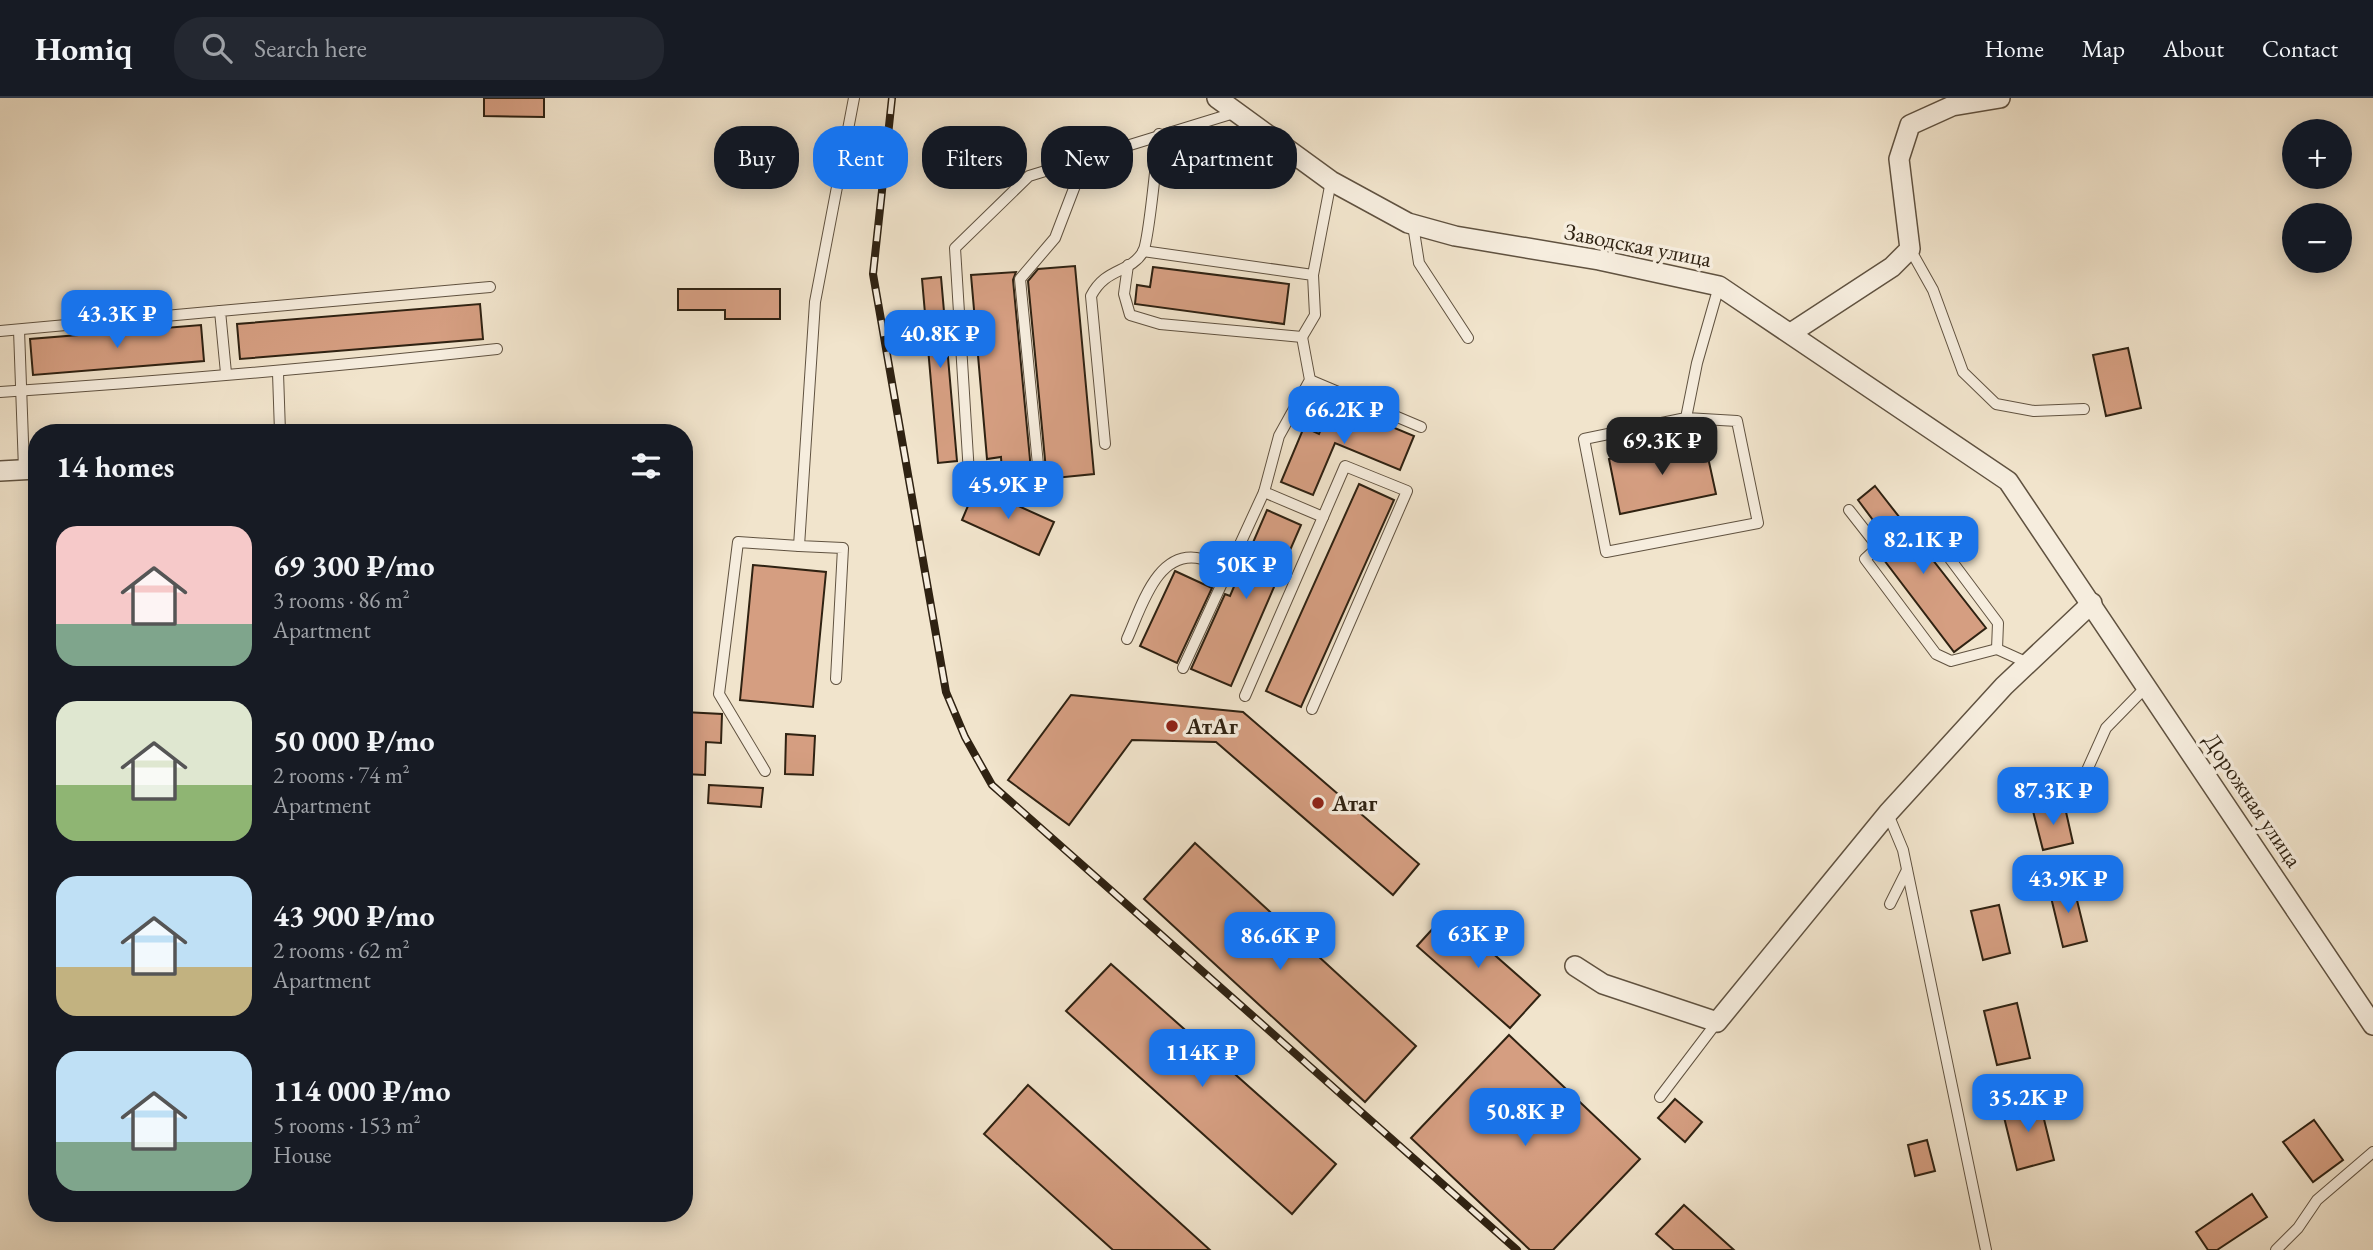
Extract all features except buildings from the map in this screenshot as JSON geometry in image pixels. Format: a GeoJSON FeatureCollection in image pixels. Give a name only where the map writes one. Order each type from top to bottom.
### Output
{"type":"FeatureCollection","features":[{"type":"Feature","properties":{"kind":"street","name":"Заводская улица"},"geometry":{"type":"LineString","coordinates":[[1217,98],[1234,113],[1331,181],[1413,225],[1455,236],[1599,260],[1719,286],[2008,481],[2092,603]]}},
{"type":"Feature","properties":{"kind":"street"},"geometry":{"type":"LineString","coordinates":[[1791,333],[1892,267],[1910,249],[1899,159],[1910,125],[1952,106],[2000,98]]}},
{"type":"Feature","properties":{"kind":"street"},"geometry":{"type":"LineString","coordinates":[[0,471],[28,469]]}},
{"type":"Feature","properties":{"kind":"street"},"geometry":{"type":"LineString","coordinates":[[1575,966],[1602,984],[1717,1022],[1888,813],[2028,663],[2092,603]]}},
{"type":"Feature","properties":{"kind":"street","name":"Дорожная улица"},"geometry":{"type":"LineString","coordinates":[[2092,603],[2373,1025]]}},
{"type":"Feature","properties":{"kind":"lane"},"geometry":{"type":"LineString","coordinates":[[799,546],[816,302],[853,98]]}},
{"type":"Feature","properties":{"kind":"lane"},"geometry":{"type":"LineString","coordinates":[[1188,126],[1234,113]]}},
{"type":"Feature","properties":{"kind":"lane"},"geometry":{"type":"LineString","coordinates":[[1086,157],[1055,238],[1020,279],[1039,475],[1014,484],[987,482],[970,474],[955,248],[1029,176],[1086,157]]}},
{"type":"Feature","properties":{"kind":"lane"},"geometry":{"type":"LineString","coordinates":[[1183,668],[1264,492],[1279,436],[1310,380],[1302,337],[1315,315],[1313,275],[1331,181]]}},
{"type":"Feature","properties":{"kind":"lane"},"geometry":{"type":"LineString","coordinates":[[1105,444],[1091,296],[1099,280],[1128,265],[1143,251],[1151,189]]}},
{"type":"Feature","properties":{"kind":"lane"},"geometry":{"type":"LineString","coordinates":[[1413,225],[1419,263],[1468,338]]}},
{"type":"Feature","properties":{"kind":"lane"},"geometry":{"type":"LineString","coordinates":[[1910,249],[1933,290],[1963,372],[1996,404],[2034,411],[2084,409]]}},
{"type":"Feature","properties":{"kind":"lane"},"geometry":{"type":"LineString","coordinates":[[1143,251],[1313,275]]}},
{"type":"Feature","properties":{"kind":"lane"},"geometry":{"type":"LineString","coordinates":[[1128,265],[1124,294],[1130,315],[1160,324],[1302,337]]}},
{"type":"Feature","properties":{"kind":"lane"},"geometry":{"type":"LineString","coordinates":[[1686,418],[1697,363],[1719,286]]}},
{"type":"Feature","properties":{"kind":"lane"},"geometry":{"type":"LineString","coordinates":[[0,331],[490,287]]}},
{"type":"Feature","properties":{"kind":"lane"},"geometry":{"type":"LineString","coordinates":[[220,311],[226,373]]}},
{"type":"Feature","properties":{"kind":"lane"},"geometry":{"type":"LineString","coordinates":[[19,330],[28,450]]}},
{"type":"Feature","properties":{"kind":"lane"},"geometry":{"type":"LineString","coordinates":[[0,392],[226,373],[278,373],[497,349]]}},
{"type":"Feature","properties":{"kind":"lane"},"geometry":{"type":"LineString","coordinates":[[278,373],[280,424]]}},
{"type":"Feature","properties":{"kind":"lane"},"geometry":{"type":"LineString","coordinates":[[1310,380],[1421,427]]}},
{"type":"Feature","properties":{"kind":"lane"},"geometry":{"type":"LineString","coordinates":[[1686,418],[1737,421],[1758,523],[1606,552],[1584,439],[1686,418]]}},
{"type":"Feature","properties":{"kind":"lane"},"geometry":{"type":"LineString","coordinates":[[1245,696],[1345,466],[1407,491],[1312,709]]}},
{"type":"Feature","properties":{"kind":"lane"},"geometry":{"type":"LineString","coordinates":[[1264,492],[1323,517]]}},
{"type":"Feature","properties":{"kind":"lane"},"geometry":{"type":"LineString","coordinates":[[1849,510],[1878,547],[1864,559],[1936,654],[1951,661],[1997,649],[2028,663]]}},
{"type":"Feature","properties":{"kind":"lane"},"geometry":{"type":"LineString","coordinates":[[1924,524],[1998,622],[1997,649]]}},
{"type":"Feature","properties":{"kind":"lane"},"geometry":{"type":"LineString","coordinates":[[765,771],[719,694],[738,542],[843,548],[836,679]]}},
{"type":"Feature","properties":{"kind":"lane"},"geometry":{"type":"LineString","coordinates":[[1127,639],[1159,570],[1176,561],[1200,558],[1226,572]]}},
{"type":"Feature","properties":{"kind":"lane"},"geometry":{"type":"LineString","coordinates":[[2076,797],[2106,727],[2147,685]]}},
{"type":"Feature","properties":{"kind":"lane"},"geometry":{"type":"LineString","coordinates":[[1888,813],[1903,850],[1986,1250]]}},
{"type":"Feature","properties":{"kind":"lane"},"geometry":{"type":"LineString","coordinates":[[1890,904],[1907,870]]}},
{"type":"Feature","properties":{"kind":"lane"},"geometry":{"type":"LineString","coordinates":[[1660,1097],[1717,1022]]}},
{"type":"Feature","properties":{"kind":"lane"},"geometry":{"type":"LineString","coordinates":[[2276,1250],[2298,1228],[2317,1200],[2373,1152]]}},
{"type":"Feature","properties":{"kind":"railway"},"geometry":{"type":"LineString","coordinates":[[892,98],[873,274],[946,692],[965,737],[992,785],[1517,1250]]}},
{"type":"Feature","properties":{"kind":"place","name":"АтАг"},"geometry":{"type":"Point","coordinates":[1172,726]}},
{"type":"Feature","properties":{"kind":"place","name":"Атаг"},"geometry":{"type":"Point","coordinates":[1318,803]}}]}
